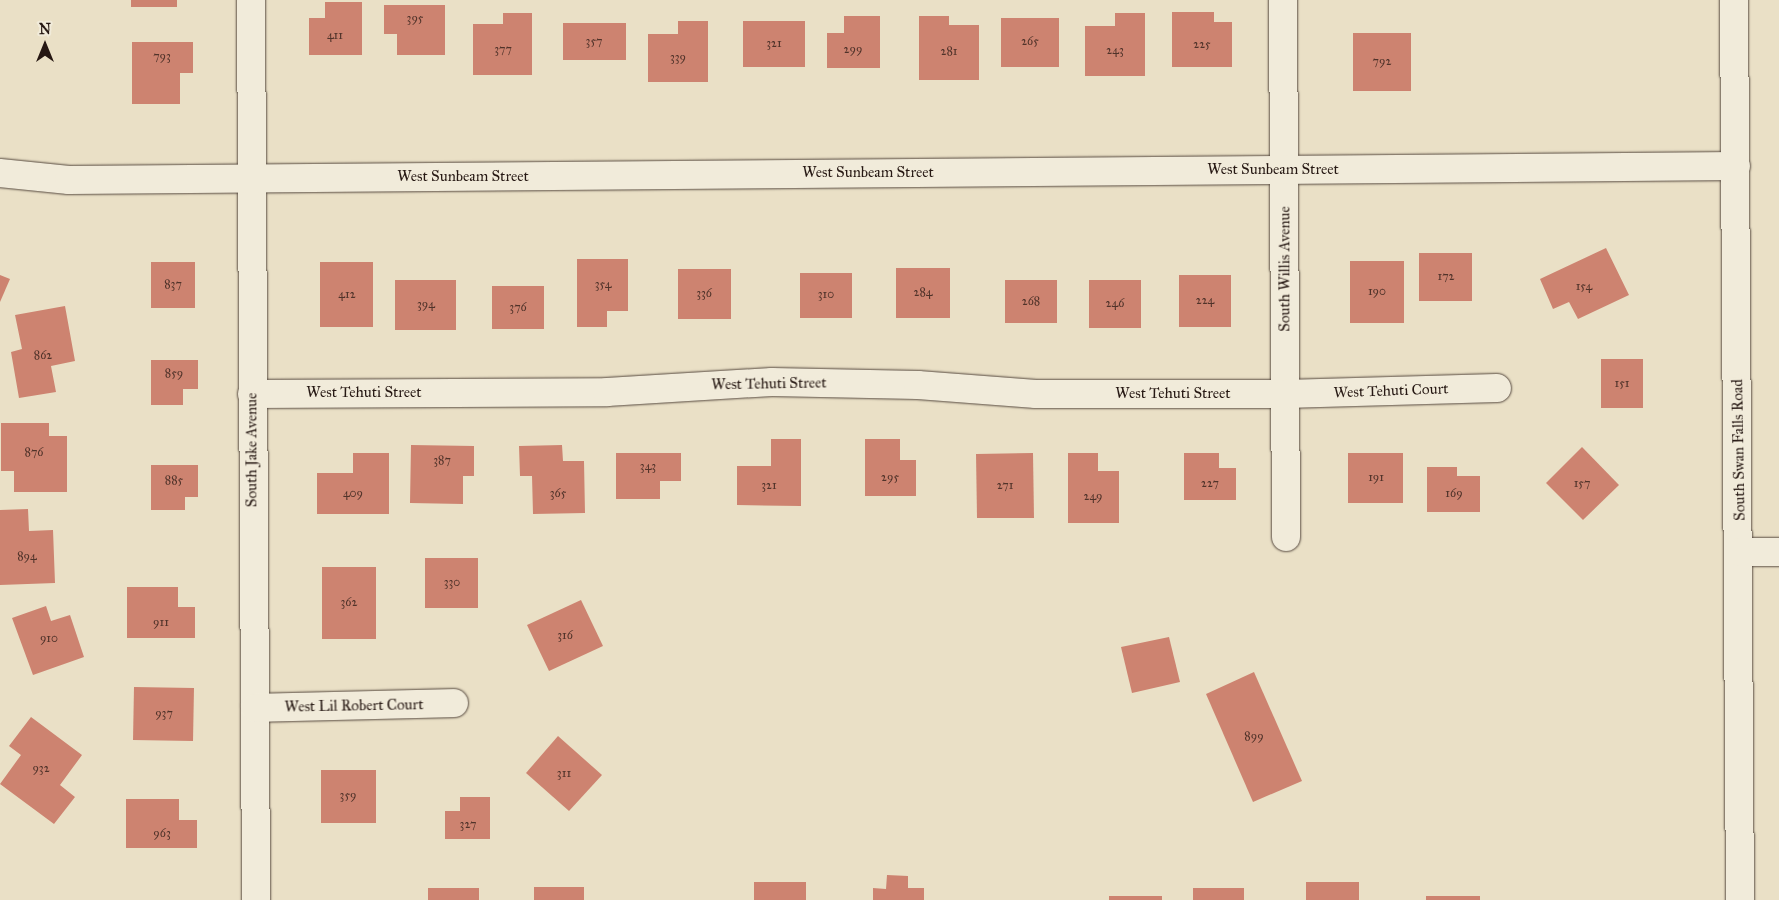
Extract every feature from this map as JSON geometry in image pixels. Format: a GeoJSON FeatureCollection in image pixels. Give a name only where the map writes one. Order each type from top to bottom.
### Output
{"type":"FeatureCollection","features":[{"type":"Feature","properties":{"kind":"street","name":"South Jake Avenue"},"geometry":{"type":"LineString","coordinates":[[250,0],[253,178],[252,394],[256,900]]}},
{"type":"Feature","properties":{"kind":"street","name":"South Willis Avenue"},"geometry":{"type":"LineString","coordinates":[[1283,0],[1286,537]]}},
{"type":"Feature","properties":{"kind":"street","name":"South Swan Falls Road"},"geometry":{"type":"LineString","coordinates":[[1734,0],[1740,552],[1740,900]]}},
{"type":"Feature","properties":{"kind":"street","name":"West Sunbeam Street"},"geometry":{"type":"LineString","coordinates":[[0,173],[69,180],[1736,166]]}},
{"type":"Feature","properties":{"kind":"street","name":"West Tehuti Street"},"geometry":{"type":"LineString","coordinates":[[252,394],[607,392],[772,382],[918,385],[1036,394],[1285,394]]}},
{"type":"Feature","properties":{"kind":"street","name":"West Tehuti Court"},"geometry":{"type":"LineString","coordinates":[[1285,394],[1497,388]]}},
{"type":"Feature","properties":{"kind":"street"},"geometry":{"type":"LineString","coordinates":[[1740,552],[1779,552]]}},
{"type":"Feature","properties":{"kind":"street","name":"West Lil Robert Court"},"geometry":{"type":"LineString","coordinates":[[255,708],[454,704]]}},
{"type":"Feature","properties":{"kind":"building"},"geometry":{"type":"Polygon","coordinates":[[[131,0],[177,0],[177,7],[131,7],[131,0]]]}},
{"type":"Feature","properties":{"kind":"building"},"geometry":{"type":"Polygon","coordinates":[[[325,2],[362,2],[362,55],[309,55],[309,18],[325,18],[325,2]]]}},
{"type":"Feature","properties":{"kind":"building"},"geometry":{"type":"Polygon","coordinates":[[[384,5],[445,5],[445,55],[397,55],[397,34],[384,34],[384,5]]]}},
{"type":"Feature","properties":{"kind":"building"},"geometry":{"type":"Polygon","coordinates":[[[1172,12],[1214,12],[1214,22],[1232,22],[1232,67],[1172,67],[1172,12]]]}},
{"type":"Feature","properties":{"kind":"building"},"geometry":{"type":"Polygon","coordinates":[[[503,13],[532,13],[532,75],[473,75],[473,24],[503,24],[503,13]]]}},
{"type":"Feature","properties":{"kind":"building"},"geometry":{"type":"Polygon","coordinates":[[[1115,13],[1145,13],[1145,76],[1085,76],[1085,26],[1115,26],[1115,13]]]}},
{"type":"Feature","properties":{"kind":"building"},"geometry":{"type":"Polygon","coordinates":[[[844,16],[880,16],[880,68],[827,68],[827,33],[844,33],[844,16]]]}},
{"type":"Feature","properties":{"kind":"building"},"geometry":{"type":"Polygon","coordinates":[[[919,16],[949,16],[949,25],[979,25],[979,80],[919,80],[919,16]]]}},
{"type":"Feature","properties":{"kind":"building"},"geometry":{"type":"Polygon","coordinates":[[[1001,18],[1059,18],[1059,67],[1001,67],[1001,18]]]}},
{"type":"Feature","properties":{"kind":"building"},"geometry":{"type":"Polygon","coordinates":[[[678,21],[708,21],[708,82],[648,82],[648,34],[678,34],[678,21]]]}},
{"type":"Feature","properties":{"kind":"building"},"geometry":{"type":"Polygon","coordinates":[[[743,21],[805,21],[805,67],[743,67],[743,21]]]}},
{"type":"Feature","properties":{"kind":"building"},"geometry":{"type":"Polygon","coordinates":[[[563,23],[626,23],[626,60],[563,60],[563,23]]]}},
{"type":"Feature","properties":{"kind":"building"},"geometry":{"type":"Polygon","coordinates":[[[1353,33],[1411,33],[1411,91],[1353,91],[1353,33]]]}},
{"type":"Feature","properties":{"kind":"building"},"geometry":{"type":"Polygon","coordinates":[[[132,42],[193,42],[193,73],[180,73],[180,104],[132,104],[132,42]]]}},
{"type":"Feature","properties":{"kind":"building"},"geometry":{"type":"Polygon","coordinates":[[[1606,248],[1629,295],[1578,319],[1569,302],[1553,309],[1540,279],[1606,248]]]}},
{"type":"Feature","properties":{"kind":"building"},"geometry":{"type":"Polygon","coordinates":[[[1419,253],[1472,253],[1472,301],[1419,301],[1419,253]]]}},
{"type":"Feature","properties":{"kind":"building"},"geometry":{"type":"Polygon","coordinates":[[[577,259],[628,259],[628,311],[607,311],[607,327],[577,327],[577,259]]]}},
{"type":"Feature","properties":{"kind":"building"},"geometry":{"type":"Polygon","coordinates":[[[1350,261],[1404,261],[1404,323],[1350,323],[1350,261]]]}},
{"type":"Feature","properties":{"kind":"building"},"geometry":{"type":"Polygon","coordinates":[[[151,262],[195,262],[195,308],[151,308],[151,262]]]}},
{"type":"Feature","properties":{"kind":"building"},"geometry":{"type":"Polygon","coordinates":[[[320,262],[373,262],[373,327],[320,327],[320,262]]]}},
{"type":"Feature","properties":{"kind":"building"},"geometry":{"type":"Polygon","coordinates":[[[896,268],[950,268],[950,318],[896,318],[896,268]]]}},
{"type":"Feature","properties":{"kind":"building"},"geometry":{"type":"Polygon","coordinates":[[[678,269],[731,269],[731,319],[678,319],[678,269]]]}},
{"type":"Feature","properties":{"kind":"building"},"geometry":{"type":"Polygon","coordinates":[[[800,273],[852,273],[852,318],[800,318],[800,273]]]}},
{"type":"Feature","properties":{"kind":"building"},"geometry":{"type":"Polygon","coordinates":[[[0,275],[10,279],[0,302],[0,275]]]}},
{"type":"Feature","properties":{"kind":"building"},"geometry":{"type":"Polygon","coordinates":[[[1179,275],[1231,275],[1231,327],[1179,327],[1179,275]]]}},
{"type":"Feature","properties":{"kind":"building"},"geometry":{"type":"Polygon","coordinates":[[[395,280],[456,280],[456,330],[395,330],[395,280]]]}},
{"type":"Feature","properties":{"kind":"building"},"geometry":{"type":"Polygon","coordinates":[[[1005,280],[1057,280],[1057,323],[1005,323],[1005,280]]]}},
{"type":"Feature","properties":{"kind":"building"},"geometry":{"type":"Polygon","coordinates":[[[1089,280],[1141,280],[1141,328],[1089,328],[1089,280]]]}},
{"type":"Feature","properties":{"kind":"building"},"geometry":{"type":"Polygon","coordinates":[[[492,286],[544,286],[544,329],[492,329],[492,286]]]}},
{"type":"Feature","properties":{"kind":"building"},"geometry":{"type":"Polygon","coordinates":[[[65,306],[75,361],[51,366],[56,392],[19,398],[11,352],[22,349],[15,315],[65,306]]]}},
{"type":"Feature","properties":{"kind":"building"},"geometry":{"type":"Polygon","coordinates":[[[1601,359],[1643,359],[1643,408],[1601,408],[1601,359]]]}},
{"type":"Feature","properties":{"kind":"building"},"geometry":{"type":"Polygon","coordinates":[[[151,360],[198,360],[198,389],[183,389],[183,405],[151,405],[151,360]]]}},
{"type":"Feature","properties":{"kind":"building"},"geometry":{"type":"Polygon","coordinates":[[[1,423],[49,423],[49,436],[67,436],[67,492],[14,492],[14,471],[1,471],[1,423]]]}},
{"type":"Feature","properties":{"kind":"building"},"geometry":{"type":"Polygon","coordinates":[[[771,439],[801,439],[801,506],[737,505],[737,466],[771,466],[771,439]]]}},
{"type":"Feature","properties":{"kind":"building"},"geometry":{"type":"Polygon","coordinates":[[[865,439],[900,439],[900,460],[916,460],[916,496],[865,496],[865,439]]]}},
{"type":"Feature","properties":{"kind":"building"},"geometry":{"type":"Polygon","coordinates":[[[411,445],[474,446],[474,476],[463,476],[463,504],[410,503],[411,445]]]}},
{"type":"Feature","properties":{"kind":"building"},"geometry":{"type":"Polygon","coordinates":[[[562,445],[563,461],[584,461],[585,513],[533,514],[532,476],[520,476],[519,446],[562,445]]]}},
{"type":"Feature","properties":{"kind":"building"},"geometry":{"type":"Polygon","coordinates":[[[1582,447],[1619,485],[1583,520],[1546,483],[1582,447]]]}},
{"type":"Feature","properties":{"kind":"building"},"geometry":{"type":"Polygon","coordinates":[[[353,453],[389,453],[389,514],[317,514],[317,473],[353,473],[353,453]]]}},
{"type":"Feature","properties":{"kind":"building"},"geometry":{"type":"Polygon","coordinates":[[[616,453],[681,453],[681,481],[660,481],[660,499],[616,499],[616,453]]]}},
{"type":"Feature","properties":{"kind":"building"},"geometry":{"type":"Polygon","coordinates":[[[1033,453],[1034,518],[977,518],[976,454],[1033,453]]]}},
{"type":"Feature","properties":{"kind":"building"},"geometry":{"type":"Polygon","coordinates":[[[1068,453],[1098,453],[1098,471],[1119,471],[1119,523],[1068,523],[1068,453]]]}},
{"type":"Feature","properties":{"kind":"building"},"geometry":{"type":"Polygon","coordinates":[[[1184,453],[1219,453],[1219,468],[1236,468],[1236,500],[1184,500],[1184,453]]]}},
{"type":"Feature","properties":{"kind":"building"},"geometry":{"type":"Polygon","coordinates":[[[1348,453],[1403,453],[1403,503],[1348,503],[1348,453]]]}},
{"type":"Feature","properties":{"kind":"building"},"geometry":{"type":"Polygon","coordinates":[[[151,465],[198,465],[198,497],[185,497],[185,510],[151,510],[151,465]]]}},
{"type":"Feature","properties":{"kind":"building"},"geometry":{"type":"Polygon","coordinates":[[[1427,467],[1457,467],[1457,476],[1480,476],[1480,512],[1427,512],[1427,467]]]}},
{"type":"Feature","properties":{"kind":"building"},"geometry":{"type":"Polygon","coordinates":[[[28,509],[29,531],[53,530],[55,583],[0,585],[0,510],[28,509]]]}},
{"type":"Feature","properties":{"kind":"building"},"geometry":{"type":"Polygon","coordinates":[[[425,558],[478,558],[478,608],[425,608],[425,558]]]}},
{"type":"Feature","properties":{"kind":"building"},"geometry":{"type":"Polygon","coordinates":[[[322,567],[376,567],[376,639],[322,639],[322,567]]]}},
{"type":"Feature","properties":{"kind":"building"},"geometry":{"type":"Polygon","coordinates":[[[127,587],[178,587],[178,607],[195,607],[195,638],[127,638],[127,587]]]}},
{"type":"Feature","properties":{"kind":"building"},"geometry":{"type":"Polygon","coordinates":[[[581,600],[603,646],[549,671],[527,625],[581,600]]]}},
{"type":"Feature","properties":{"kind":"building"},"geometry":{"type":"Polygon","coordinates":[[[46,606],[51,621],[70,615],[84,657],[33,675],[12,618],[46,606]]]}},
{"type":"Feature","properties":{"kind":"building"},"geometry":{"type":"Polygon","coordinates":[[[1169,637],[1180,682],[1132,693],[1121,647],[1169,637]]]}},
{"type":"Feature","properties":{"kind":"building"},"geometry":{"type":"Polygon","coordinates":[[[1254,672],[1302,781],[1253,802],[1206,694],[1254,672]]]}},
{"type":"Feature","properties":{"kind":"building"},"geometry":{"type":"Polygon","coordinates":[[[134,687],[194,688],[193,741],[133,740],[134,687]]]}},
{"type":"Feature","properties":{"kind":"building"},"geometry":{"type":"Polygon","coordinates":[[[31,717],[82,755],[60,785],[75,797],[54,824],[0,784],[21,755],[9,746],[31,717]]]}},
{"type":"Feature","properties":{"kind":"building"},"geometry":{"type":"Polygon","coordinates":[[[558,736],[602,775],[569,811],[526,773],[558,736]]]}},
{"type":"Feature","properties":{"kind":"building"},"geometry":{"type":"Polygon","coordinates":[[[321,770],[376,770],[376,823],[321,823],[321,770]]]}},
{"type":"Feature","properties":{"kind":"building"},"geometry":{"type":"Polygon","coordinates":[[[460,797],[490,797],[490,839],[445,839],[445,811],[460,811],[460,797]]]}},
{"type":"Feature","properties":{"kind":"building"},"geometry":{"type":"Polygon","coordinates":[[[126,799],[179,799],[179,820],[197,820],[197,848],[126,848],[126,799]]]}},
{"type":"Feature","properties":{"kind":"building"},"geometry":{"type":"Polygon","coordinates":[[[887,875],[908,876],[908,888],[924,888],[924,900],[873,900],[873,888],[886,889],[887,875]]]}},
{"type":"Feature","properties":{"kind":"building"},"geometry":{"type":"Polygon","coordinates":[[[754,882],[806,882],[806,900],[754,900],[754,882]]]}},
{"type":"Feature","properties":{"kind":"building"},"geometry":{"type":"Polygon","coordinates":[[[1306,882],[1359,882],[1359,900],[1306,900],[1306,882]]]}},
{"type":"Feature","properties":{"kind":"building"},"geometry":{"type":"Polygon","coordinates":[[[534,887],[584,887],[584,900],[534,900],[534,887]]]}},
{"type":"Feature","properties":{"kind":"building"},"geometry":{"type":"Polygon","coordinates":[[[428,888],[479,888],[479,900],[428,900],[428,888]]]}},
{"type":"Feature","properties":{"kind":"building"},"geometry":{"type":"Polygon","coordinates":[[[1193,888],[1244,888],[1244,900],[1193,900],[1193,888]]]}},
{"type":"Feature","properties":{"kind":"building"},"geometry":{"type":"Polygon","coordinates":[[[1109,896],[1162,896],[1162,900],[1109,900],[1109,896]]]}},
{"type":"Feature","properties":{"kind":"building"},"geometry":{"type":"Polygon","coordinates":[[[1426,896],[1480,896],[1480,900],[1426,900],[1426,896]]]}}]}
